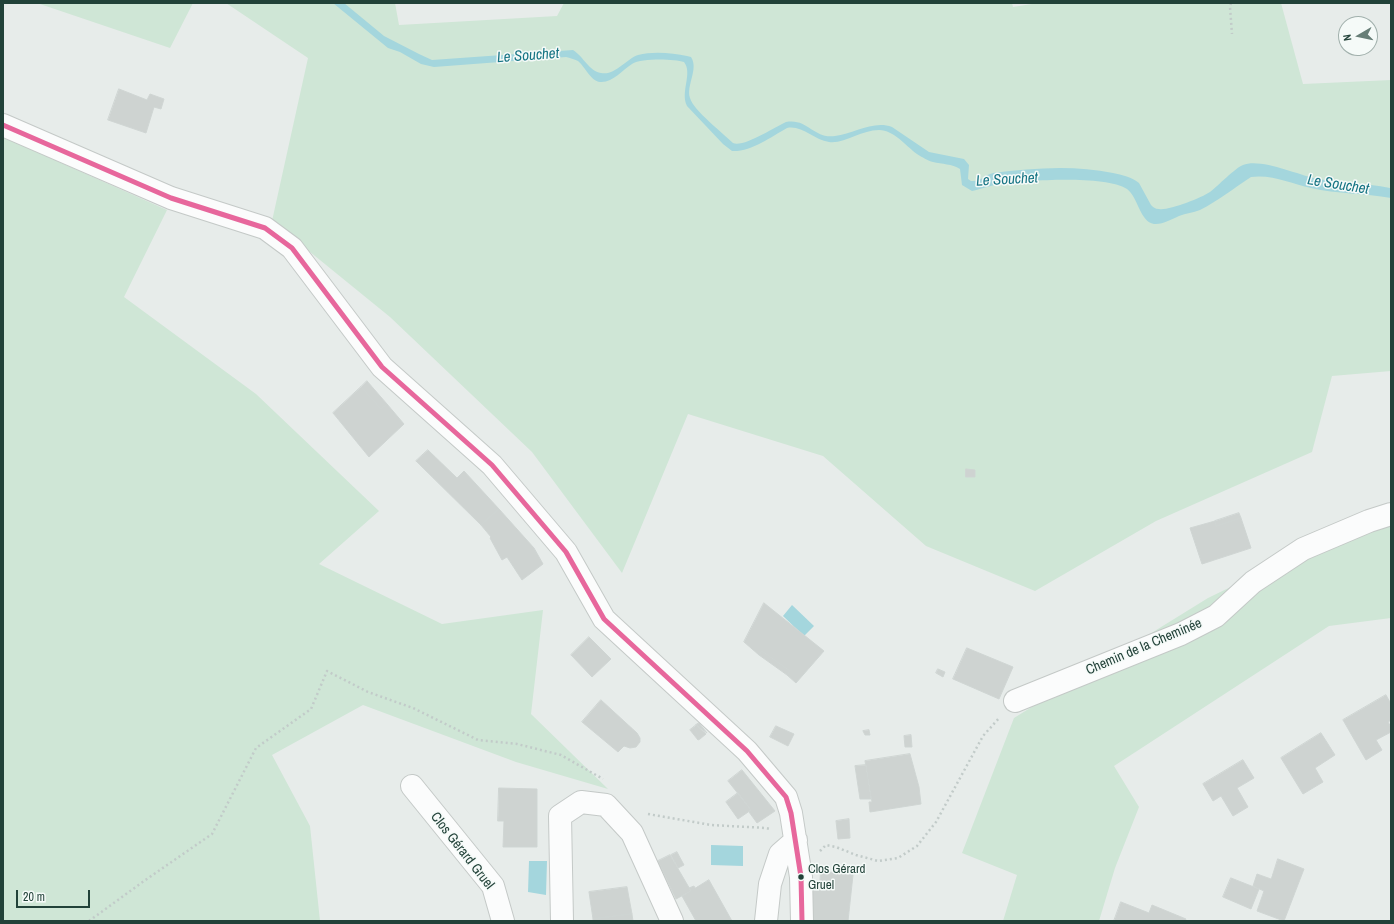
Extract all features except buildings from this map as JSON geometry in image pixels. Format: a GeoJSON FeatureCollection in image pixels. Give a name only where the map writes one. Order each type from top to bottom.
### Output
{"type":"FeatureCollection","features":[{"type":"Feature","properties":{"kind":"street"},"geometry":{"type":"LineString","coordinates":[[3,125],[170,198],[265,228],[292,248],[382,367],[492,465],[566,552],[604,619],[747,751],[786,797],[791,813],[801,877],[802,921]]}},
{"type":"Feature","properties":{"kind":"street","name":"Chemin de la Cheminée"},"geometry":{"type":"LineString","coordinates":[[1015,701],[1181,634],[1216,616],[1253,582],[1303,549],[1369,521],[1391,514]]}},
{"type":"Feature","properties":{"kind":"street","name":"Clos Gérard Gruel"},"geometry":{"type":"LineString","coordinates":[[412,786],[493,886],[503,921]]}},
{"type":"Feature","properties":{"kind":"street"},"geometry":{"type":"LineString","coordinates":[[562,921],[560,816],[581,802],[606,805],[632,833],[672,921]]}},
{"type":"Feature","properties":{"kind":"street"},"geometry":{"type":"LineString","coordinates":[[766,921],[770,884],[780,854],[796,840]]}},
{"type":"Feature","properties":{"kind":"path"},"geometry":{"type":"LineString","coordinates":[[1231,3],[1232,34]]}},
{"type":"Feature","properties":{"kind":"path"},"geometry":{"type":"LineString","coordinates":[[818,853],[826,845],[878,861],[898,858],[917,846],[936,822],[983,736],[1015,701]]}},
{"type":"Feature","properties":{"kind":"green space"},"geometry":{"type":"Polygon","coordinates":[[[37,3],[193,3],[170,48],[37,3]]]}},
{"type":"Feature","properties":{"kind":"green space"},"geometry":{"type":"Polygon","coordinates":[[[226,3],[395,3],[399,25],[557,16],[564,3],[1012,3],[1013,7],[1038,3],[1281,3],[1303,84],[1391,80],[1391,371],[1332,376],[1312,452],[1156,521],[1035,591],[926,546],[823,456],[688,414],[622,573],[532,452],[390,317],[272,221],[308,58],[226,3]]]}},
{"type":"Feature","properties":{"kind":"green space"},"geometry":{"type":"Polygon","coordinates":[[[3,137],[167,210],[124,297],[256,394],[379,511],[319,564],[442,624],[543,610],[531,714],[608,789],[516,762],[363,705],[272,755],[310,826],[320,921],[3,921],[3,137]]]}},
{"type":"Feature","properties":{"kind":"green space"},"geometry":{"type":"Polygon","coordinates":[[[1391,509],[1391,618],[1329,626],[1114,766],[1139,807],[1115,868],[1099,921],[1003,921],[1017,875],[962,853],[1014,718],[1208,598],[1391,509]]]}},
{"type":"Feature","properties":{"kind":"water","name":"Le Souchet"},"geometry":{"type":"Polygon","coordinates":[[[333,3],[344,3],[384,36],[432,60],[573,50],[597,72],[606,73],[616,70],[638,55],[669,53],[691,57],[694,67],[689,93],[692,103],[702,115],[733,143],[738,144],[751,140],[786,122],[800,123],[821,135],[827,136],[842,135],[871,126],[885,125],[892,127],[929,152],[964,159],[969,165],[968,179],[971,181],[993,173],[1023,170],[1068,168],[1098,170],[1123,175],[1136,181],[1139,183],[1151,205],[1158,209],[1177,206],[1206,195],[1231,173],[1243,165],[1250,163],[1278,167],[1323,180],[1391,188],[1391,198],[1321,190],[1274,178],[1259,176],[1251,177],[1220,199],[1200,210],[1182,215],[1164,223],[1154,224],[1145,219],[1131,193],[1127,189],[1102,182],[1085,180],[1047,180],[1013,182],[972,191],[962,185],[960,169],[957,167],[927,160],[917,154],[895,135],[879,130],[866,132],[841,141],[829,142],[818,139],[798,129],[787,128],[754,147],[739,151],[732,151],[723,144],[687,106],[685,95],[687,72],[684,62],[658,60],[637,62],[605,82],[597,81],[578,61],[566,57],[434,67],[421,64],[400,52],[388,48],[333,3]]]}},
{"type":"Feature","properties":{"kind":"water"},"geometry":{"type":"Polygon","coordinates":[[[792,605],[814,626],[804,636],[783,616],[792,605]]]}},
{"type":"Feature","properties":{"kind":"water"},"geometry":{"type":"Polygon","coordinates":[[[711,845],[743,846],[743,866],[711,865],[711,845]]]}},
{"type":"Feature","properties":{"kind":"water"},"geometry":{"type":"Polygon","coordinates":[[[529,861],[547,861],[546,895],[528,892],[529,861]]]}},
{"type":"Feature","properties":{"kind":"transit line"},"geometry":{"type":"LineString","coordinates":[[3,125],[171,198],[265,228],[292,248],[382,367],[492,465],[566,552],[604,619],[747,751],[786,797],[791,813],[801,877],[802,921]]}},
{"type":"Feature","properties":{"kind":"place","name":"Clos Gérard Gruel"},"geometry":{"type":"Point","coordinates":[801,877]}}]}
